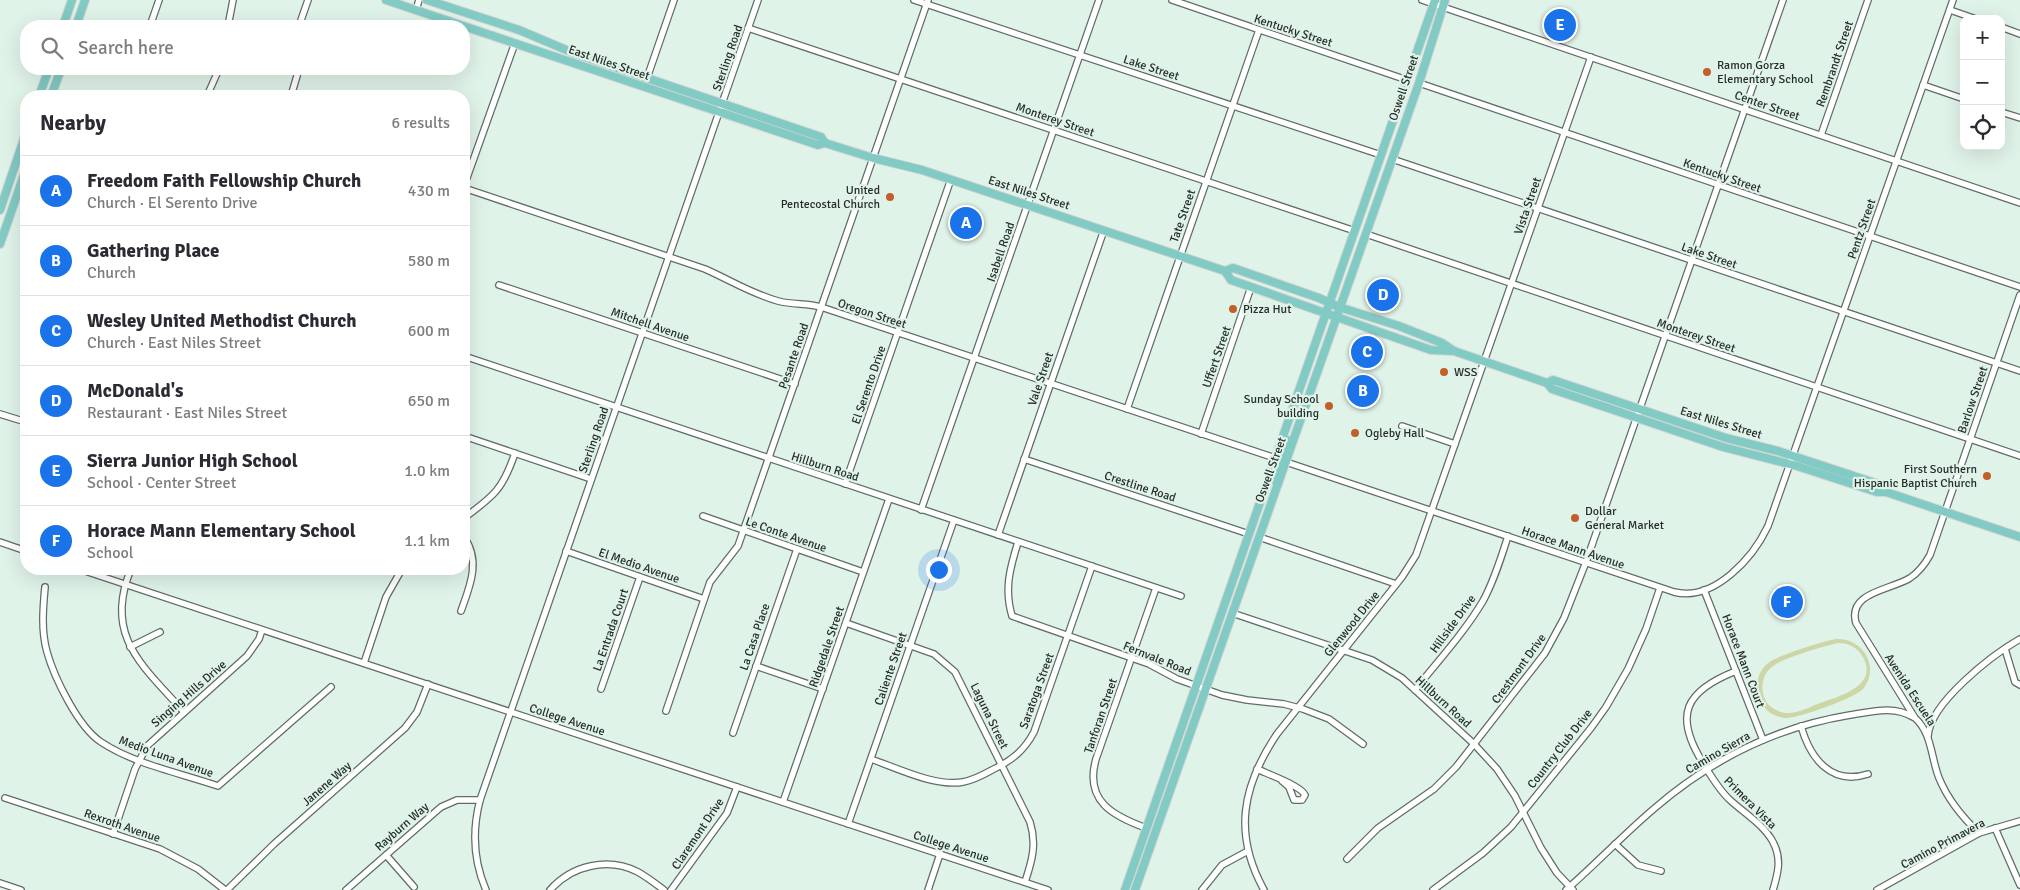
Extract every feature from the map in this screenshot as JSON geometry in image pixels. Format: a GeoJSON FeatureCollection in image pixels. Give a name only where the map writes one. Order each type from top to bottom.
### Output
{"type":"FeatureCollection","features":[{"type":"Feature","properties":{"kind":"main road"},"geometry":{"type":"LineString","coordinates":[[65,20],[72,0]]}},
{"type":"Feature","properties":{"kind":"main road"},"geometry":{"type":"LineString","coordinates":[[78,20],[85,0]]}},
{"type":"Feature","properties":{"kind":"main road","name":"East Niles Street"},"geometry":{"type":"LineString","coordinates":[[386,0],[446,20]]}},
{"type":"Feature","properties":{"kind":"main road","name":"East Niles Street"},"geometry":{"type":"LineString","coordinates":[[427,0],[519,30],[570,52],[821,136],[825,143]]}},
{"type":"Feature","properties":{"kind":"main road","name":"Oswell Street"},"geometry":{"type":"LineString","coordinates":[[1125,890],[1435,2]]}},
{"type":"Feature","properties":{"kind":"main road","name":"Oswell Street"},"geometry":{"type":"LineString","coordinates":[[1135,890],[1286,462],[1335,317],[1419,83],[1444,3]]}},
{"type":"Feature","properties":{"kind":"main road","name":"East Niles Street"},"geometry":{"type":"LineString","coordinates":[[470,28],[818,146],[825,143],[873,158],[922,170],[1028,204],[1225,271],[1231,280],[1335,317],[1431,350],[1454,351]]}},
{"type":"Feature","properties":{"kind":"main road"},"geometry":{"type":"LineString","coordinates":[[515,43],[519,40],[561,53],[570,52]]}},
{"type":"Feature","properties":{"kind":"main road"},"geometry":{"type":"LineString","coordinates":[[597,70],[643,81],[647,78]]}},
{"type":"Feature","properties":{"kind":"main road"},"geometry":{"type":"LineString","coordinates":[[41,90],[47,75]]}},
{"type":"Feature","properties":{"kind":"main road"},"geometry":{"type":"LineString","coordinates":[[53,90],[59,75]]}},
{"type":"Feature","properties":{"kind":"main road"},"geometry":{"type":"LineString","coordinates":[[0,210],[20,150]]}},
{"type":"Feature","properties":{"kind":"main road"},"geometry":{"type":"LineString","coordinates":[[0,242],[20,188]]}},
{"type":"Feature","properties":{"kind":"main road","name":"East Niles Street"},"geometry":{"type":"LineString","coordinates":[[1225,271],[1233,268],[1434,340],[1454,351],[1547,383],[1552,389],[1793,456],[1881,485],[1886,492]]}},
{"type":"Feature","properties":{"kind":"main road"},"geometry":{"type":"LineString","coordinates":[[1286,462],[1283,460],[1283,456],[1294,420],[1295,402]]}},
{"type":"Feature","properties":{"kind":"main road","name":"East Niles Street"},"geometry":{"type":"LineString","coordinates":[[1637,413],[1723,447],[1878,492],[1886,492],[2020,537]]}},
{"type":"Feature","properties":{"kind":"main road"},"geometry":{"type":"LineString","coordinates":[[1265,518],[1266,504],[1279,466],[1279,462],[1275,458]]}},
{"type":"Feature","properties":{"kind":"street"},"geometry":{"type":"LineString","coordinates":[[152,20],[159,0]]}},
{"type":"Feature","properties":{"kind":"street"},"geometry":{"type":"LineString","coordinates":[[229,20],[233,0]]}},
{"type":"Feature","properties":{"kind":"street"},"geometry":{"type":"LineString","coordinates":[[301,20],[308,0]]}},
{"type":"Feature","properties":{"kind":"street"},"geometry":{"type":"LineString","coordinates":[[416,10],[419,0]]}},
{"type":"Feature","properties":{"kind":"street"},"geometry":{"type":"LineString","coordinates":[[647,78],[674,0]]}},
{"type":"Feature","properties":{"kind":"street","name":"Sterling Road"},"geometry":{"type":"LineString","coordinates":[[486,890],[477,865],[474,847],[475,827],[480,800],[758,0]]}},
{"type":"Feature","properties":{"kind":"street","name":"Lake Street"},"geometry":{"type":"LineString","coordinates":[[914,0],[928,2],[1080,55],[1381,155]]}},
{"type":"Feature","properties":{"kind":"street","name":"Isabell Road"},"geometry":{"type":"LineString","coordinates":[[921,510],[1099,0]]}},
{"type":"Feature","properties":{"kind":"street","name":"Kentucky Street"},"geometry":{"type":"LineString","coordinates":[[1172,0],[1407,80]]}},
{"type":"Feature","properties":{"kind":"street","name":"Center Street"},"geometry":{"type":"LineString","coordinates":[[1422,0],[1444,3],[1591,57],[2020,203]]}},
{"type":"Feature","properties":{"kind":"street","name":"Crestmont Drive"},"geometry":{"type":"LineString","coordinates":[[1347,859],[1378,828],[1434,789],[1456,767],[1545,653],[1564,618],[1586,562],[1783,0]]}},
{"type":"Feature","properties":{"kind":"street","name":"Rembrandt Street"},"geometry":{"type":"LineString","coordinates":[[1821,135],[1868,0]]}},
{"type":"Feature","properties":{"kind":"street","name":"Pentz Street"},"geometry":{"type":"LineString","coordinates":[[1790,465],[1953,0]]}},
{"type":"Feature","properties":{"kind":"street","name":"Pesante Road"},"geometry":{"type":"LineString","coordinates":[[666,711],[704,599],[714,576],[734,553],[744,530],[928,2]]}},
{"type":"Feature","properties":{"kind":"street"},"geometry":{"type":"LineString","coordinates":[[1950,10],[1964,15]]}},
{"type":"Feature","properties":{"kind":"street","name":"Monterey Street"},"geometry":{"type":"LineString","coordinates":[[748,28],[1354,231]]}},
{"type":"Feature","properties":{"kind":"street"},"geometry":{"type":"LineString","coordinates":[[2005,28],[2020,34]]}},
{"type":"Feature","properties":{"kind":"street","name":"Tate Street"},"geometry":{"type":"LineString","coordinates":[[1127,409],[1259,30]]}},
{"type":"Feature","properties":{"kind":"street"},"geometry":{"type":"LineString","coordinates":[[470,170],[515,43]]}},
{"type":"Feature","properties":{"kind":"street","name":"Vista Street"},"geometry":{"type":"LineString","coordinates":[[1484,362],[1591,57]]}},
{"type":"Feature","properties":{"kind":"street"},"geometry":{"type":"LineString","coordinates":[[210,90],[216,75]]}},
{"type":"Feature","properties":{"kind":"street"},"geometry":{"type":"LineString","coordinates":[[293,90],[298,75]]}},
{"type":"Feature","properties":{"kind":"street","name":"Kentucky Street"},"geometry":{"type":"LineString","coordinates":[[1419,83],[2020,287]]}},
{"type":"Feature","properties":{"kind":"street"},"geometry":{"type":"LineString","coordinates":[[1923,85],[1960,98]]}},
{"type":"Feature","properties":{"kind":"street"},"geometry":{"type":"LineString","coordinates":[[2005,113],[2020,118]]}},
{"type":"Feature","properties":{"kind":"street","name":"Lake Street"},"geometry":{"type":"LineString","coordinates":[[1392,159],[2020,371]]}},
{"type":"Feature","properties":{"kind":"street"},"geometry":{"type":"LineString","coordinates":[[14,168],[20,170]]}},
{"type":"Feature","properties":{"kind":"street","name":"El Serento Drive"},"geometry":{"type":"LineString","coordinates":[[845,484],[951,179]]}},
{"type":"Feature","properties":{"kind":"street","name":"Oregon Street"},"geometry":{"type":"LineString","coordinates":[[470,189],[706,269],[742,287],[779,301],[809,304],[1275,458]]}},
{"type":"Feature","properties":{"kind":"street","name":"Vale Street"},"geometry":{"type":"LineString","coordinates":[[998,535],[1104,230]]}},
{"type":"Feature","properties":{"kind":"street","name":"Monterey Street"},"geometry":{"type":"LineString","coordinates":[[1366,234],[2020,456]]}},
{"type":"Feature","properties":{"kind":"street","name":"Mitchell Avenue"},"geometry":{"type":"LineString","coordinates":[[500,285],[795,384]]}},
{"type":"Feature","properties":{"kind":"street","name":"Uffert Street"},"geometry":{"type":"LineString","coordinates":[[1201,434],[1251,287]]}},
{"type":"Feature","properties":{"kind":"street","name":"Barlow Street"},"geometry":{"type":"LineString","coordinates":[[1856,608],[1865,597],[1908,580],[1920,569],[1930,555],[2020,295]]}},
{"type":"Feature","properties":{"kind":"street","name":"Hillburn Road"},"geometry":{"type":"LineString","coordinates":[[470,358],[1181,596]]}},
{"type":"Feature","properties":{"kind":"street","name":"Glenwood Drive"},"geometry":{"type":"LineString","coordinates":[[1264,890],[1255,873],[1248,851],[1245,830],[1245,810],[1257,768],[1269,746],[1298,707],[1416,556],[1484,362]]}},
{"type":"Feature","properties":{"kind":"street"},"geometry":{"type":"LineString","coordinates":[[0,414],[20,420]]}},
{"type":"Feature","properties":{"kind":"street"},"geometry":{"type":"LineString","coordinates":[[1402,426],[1455,444]]}},
{"type":"Feature","properties":{"kind":"street"},"geometry":{"type":"LineString","coordinates":[[470,438],[591,479]]}},
{"type":"Feature","properties":{"kind":"street"},"geometry":{"type":"LineString","coordinates":[[470,514],[485,503],[498,490],[508,474],[515,453]]}},
{"type":"Feature","properties":{"kind":"street","name":"Crestline Road"},"geometry":{"type":"LineString","coordinates":[[1024,459],[1249,534]]}},
{"type":"Feature","properties":{"kind":"street","name":"Horace Mann Avenue"},"geometry":{"type":"LineString","coordinates":[[1286,462],[1660,588],[1687,594],[1704,590],[1732,574],[1757,547],[1768,526],[1790,465]]}},
{"type":"Feature","properties":{"kind":"street","name":"Ridgedale Street"},"geometry":{"type":"LineString","coordinates":[[783,802],[889,499]]}},
{"type":"Feature","properties":{"kind":"street","name":"Le Conte Avenue"},"geometry":{"type":"LineString","coordinates":[[703,516],[864,572]]}},
{"type":"Feature","properties":{"kind":"street","name":"Caliente Street"},"geometry":{"type":"LineString","coordinates":[[848,824],[954,520]]}},
{"type":"Feature","properties":{"kind":"street","name":"Hillside Drive"},"geometry":{"type":"LineString","coordinates":[[1415,690],[1465,627],[1482,601],[1496,572],[1508,536]]}},
{"type":"Feature","properties":{"kind":"street"},"geometry":{"type":"LineString","coordinates":[[1259,537],[1396,584]]}},
{"type":"Feature","properties":{"kind":"street"},"geometry":{"type":"LineString","coordinates":[[0,542],[20,549]]}},
{"type":"Feature","properties":{"kind":"street","name":"Fernvale Road"},"geometry":{"type":"LineString","coordinates":[[1018,542],[1010,567],[1007,585],[1012,616],[1132,658],[1205,689],[1232,697],[1298,707],[1329,719],[1363,744]]}},
{"type":"Feature","properties":{"kind":"street"},"geometry":{"type":"LineString","coordinates":[[461,611],[474,565],[470,548]]}},
{"type":"Feature","properties":{"kind":"street","name":"La Casa Place"},"geometry":{"type":"LineString","coordinates":[[733,733],[797,549]]}},
{"type":"Feature","properties":{"kind":"street","name":"El Medio Avenue"},"geometry":{"type":"LineString","coordinates":[[566,551],[704,599]]}},
{"type":"Feature","properties":{"kind":"street","name":"Saratoga Street"},"geometry":{"type":"LineString","coordinates":[[871,758],[944,783],[974,779],[1019,754],[1034,732],[1092,566]]}},
{"type":"Feature","properties":{"kind":"street","name":"College Avenue"},"geometry":{"type":"LineString","coordinates":[[97,575],[1048,890]]}},
{"type":"Feature","properties":{"kind":"street"},"geometry":{"type":"LineString","coordinates":[[129,575],[125,584],[122,617],[130,647],[139,661],[184,712]]}},
{"type":"Feature","properties":{"kind":"street"},"geometry":{"type":"LineString","coordinates":[[364,663],[386,597],[399,575]]}},
{"type":"Feature","properties":{"kind":"street","name":"La Entrada Court"},"geometry":{"type":"LineString","coordinates":[[601,689],[640,577]]}},
{"type":"Feature","properties":{"kind":"street","name":"Medio Luna Avenue"},"geometry":{"type":"LineString","coordinates":[[45,587],[42,618],[46,650],[59,684],[78,718],[99,741],[139,760],[218,786],[330,687]]}},
{"type":"Feature","properties":{"kind":"street","name":"Tanforan Street"},"geometry":{"type":"LineString","coordinates":[[1146,828],[1122,820],[1108,810],[1098,796],[1094,779],[1096,759],[1156,588]]}},
{"type":"Feature","properties":{"kind":"street","name":"Country Club Drive"},"geometry":{"type":"LineString","coordinates":[[1433,890],[1483,853],[1504,834],[1590,728],[1619,686],[1639,646],[1660,588]]}},
{"type":"Feature","properties":{"kind":"street","name":"Horace Mann Court"},"geometry":{"type":"LineString","coordinates":[[1704,590],[1763,740]]}},
{"type":"Feature","properties":{"kind":"street","name":"Avenida Escuela"},"geometry":{"type":"LineString","coordinates":[[1856,608],[1856,623],[1915,718],[1923,726],[1928,738],[1935,768],[1947,794],[1961,815],[1979,834]]}},
{"type":"Feature","properties":{"kind":"street","name":"Hillburn Road"},"geometry":{"type":"LineString","coordinates":[[1232,613],[1343,650],[1381,665],[1402,678],[1474,744],[1506,780],[1541,848],[1569,889]]}},
{"type":"Feature","properties":{"kind":"street","name":"Laguna Street"},"geometry":{"type":"LineString","coordinates":[[846,623],[934,654],[954,672],[1002,765],[1033,831],[1033,858],[1025,882]]}},
{"type":"Feature","properties":{"kind":"street","name":"Singing Hills Drive"},"geometry":{"type":"LineString","coordinates":[[113,834],[139,760],[154,739],[247,656],[259,639],[262,630]]}},
{"type":"Feature","properties":{"kind":"street"},"geometry":{"type":"LineString","coordinates":[[130,647],[160,632]]}},
{"type":"Feature","properties":{"kind":"street"},"geometry":{"type":"LineString","coordinates":[[1928,738],[1932,721],[1941,707],[1968,678],[2020,639]]}},
{"type":"Feature","properties":{"kind":"street"},"geometry":{"type":"LineString","coordinates":[[2005,649],[2016,682],[2020,685]]}},
{"type":"Feature","properties":{"kind":"street"},"geometry":{"type":"LineString","coordinates":[[756,666],[823,689]]}},
{"type":"Feature","properties":{"kind":"street","name":"Primera Vista"},"geometry":{"type":"LineString","coordinates":[[1736,671],[1705,685],[1699,691],[1690,706],[1686,722],[1688,737],[1706,769],[1722,792],[1765,830],[1774,844],[1779,859],[1779,868],[1773,890]]}},
{"type":"Feature","properties":{"kind":"street","name":"Janene Way"},"geometry":{"type":"LineString","coordinates":[[226,890],[274,844],[405,728],[417,712],[428,684]]}},
{"type":"Feature","properties":{"kind":"street","name":"Camino Sierra"},"geometry":{"type":"LineString","coordinates":[[1569,889],[1615,844],[1675,791],[1706,769],[1763,740],[1801,726],[1885,710],[1900,711],[1915,718]]}},
{"type":"Feature","properties":{"kind":"street"},"geometry":{"type":"LineString","coordinates":[[1801,726],[1808,747],[1825,767],[1845,776],[1868,774]]}},
{"type":"Feature","properties":{"kind":"street"},"geometry":{"type":"LineString","coordinates":[[1257,768],[1282,781]]}},
{"type":"Feature","properties":{"kind":"street","name":"Claremont Drive"},"geometry":{"type":"LineString","coordinates":[[671,890],[727,814],[737,787]]}},
{"type":"Feature","properties":{"kind":"street","name":"Rexroth Avenue"},"geometry":{"type":"LineString","coordinates":[[4,798],[176,856],[204,873],[226,890]]}},
{"type":"Feature","properties":{"kind":"street","name":"Rayburn Way"},"geometry":{"type":"LineString","coordinates":[[346,890],[442,806],[457,800],[480,800]]}},
{"type":"Feature","properties":{"kind":"street","name":"Camino Primavera"},"geometry":{"type":"LineString","coordinates":[[1877,890],[1979,834],[2020,821]]}},
{"type":"Feature","properties":{"kind":"street"},"geometry":{"type":"LineString","coordinates":[[1995,828],[2020,885]]}},
{"type":"Feature","properties":{"kind":"street"},"geometry":{"type":"LineString","coordinates":[[1615,844],[1638,865],[1660,871]]}},
{"type":"Feature","properties":{"kind":"street"},"geometry":{"type":"LineString","coordinates":[[1202,890],[1222,865],[1248,851]]}},
{"type":"Feature","properties":{"kind":"street"},"geometry":{"type":"LineString","coordinates":[[928,890],[940,854]]}},
{"type":"Feature","properties":{"kind":"street"},"geometry":{"type":"LineString","coordinates":[[386,855],[414,887]]}},
{"type":"Feature","properties":{"kind":"street"},"geometry":{"type":"LineString","coordinates":[[550,890],[561,879],[579,869],[609,865],[637,872],[664,890]]}},
{"type":"Feature","properties":{"kind":"street"},"geometry":{"type":"LineString","coordinates":[[0,883],[21,890]]}},
{"type":"Feature","properties":{"kind":"green space"},"geometry":{"type":"Polygon","coordinates":[[[1836,639],[1854,643],[1866,655],[1870,672],[1863,689],[1858,693],[1813,712],[1785,718],[1771,714],[1761,702],[1757,690],[1761,671],[1766,665],[1784,655],[1836,639]],[[1841,643],[1785,659],[1773,666],[1766,674],[1762,685],[1764,696],[1770,706],[1776,710],[1788,713],[1804,710],[1847,693],[1863,681],[1866,674],[1866,665],[1861,654],[1851,646],[1841,643]]]}},
{"type":"Feature","properties":{"kind":"place","name":"Sierra Junior High School"},"geometry":{"type":"Point","coordinates":[1560,25]}},
{"type":"Feature","properties":{"kind":"place","name":"Ramon Gorza Elementary School"},"geometry":{"type":"Point","coordinates":[1707,72]}},
{"type":"Feature","properties":{"kind":"place","name":"United Pentecostal Church"},"geometry":{"type":"Point","coordinates":[890,197]}},
{"type":"Feature","properties":{"kind":"place","name":"Freedom Faith Fellowship Church"},"geometry":{"type":"Point","coordinates":[966,223]}},
{"type":"Feature","properties":{"kind":"place","name":"McDonald's"},"geometry":{"type":"Point","coordinates":[1383,295]}},
{"type":"Feature","properties":{"kind":"place","name":"Pizza Hut"},"geometry":{"type":"Point","coordinates":[1233,309]}},
{"type":"Feature","properties":{"kind":"place","name":"Wesley United Methodist Church"},"geometry":{"type":"Point","coordinates":[1367,352]}},
{"type":"Feature","properties":{"kind":"place","name":"WSS"},"geometry":{"type":"Point","coordinates":[1444,372]}},
{"type":"Feature","properties":{"kind":"place","name":"Gathering Place"},"geometry":{"type":"Point","coordinates":[1363,391]}},
{"type":"Feature","properties":{"kind":"place","name":"Sunday School building"},"geometry":{"type":"Point","coordinates":[1329,406]}},
{"type":"Feature","properties":{"kind":"place","name":"Ogleby Hall"},"geometry":{"type":"Point","coordinates":[1355,433]}},
{"type":"Feature","properties":{"kind":"place","name":"First Southern Hispanic Baptist Church"},"geometry":{"type":"Point","coordinates":[1987,476]}},
{"type":"Feature","properties":{"kind":"place","name":"Dollar General Market"},"geometry":{"type":"Point","coordinates":[1575,518]}},
{"type":"Feature","properties":{"kind":"place","name":"Horace Mann Elementary School"},"geometry":{"type":"Point","coordinates":[1787,602]}}]}
